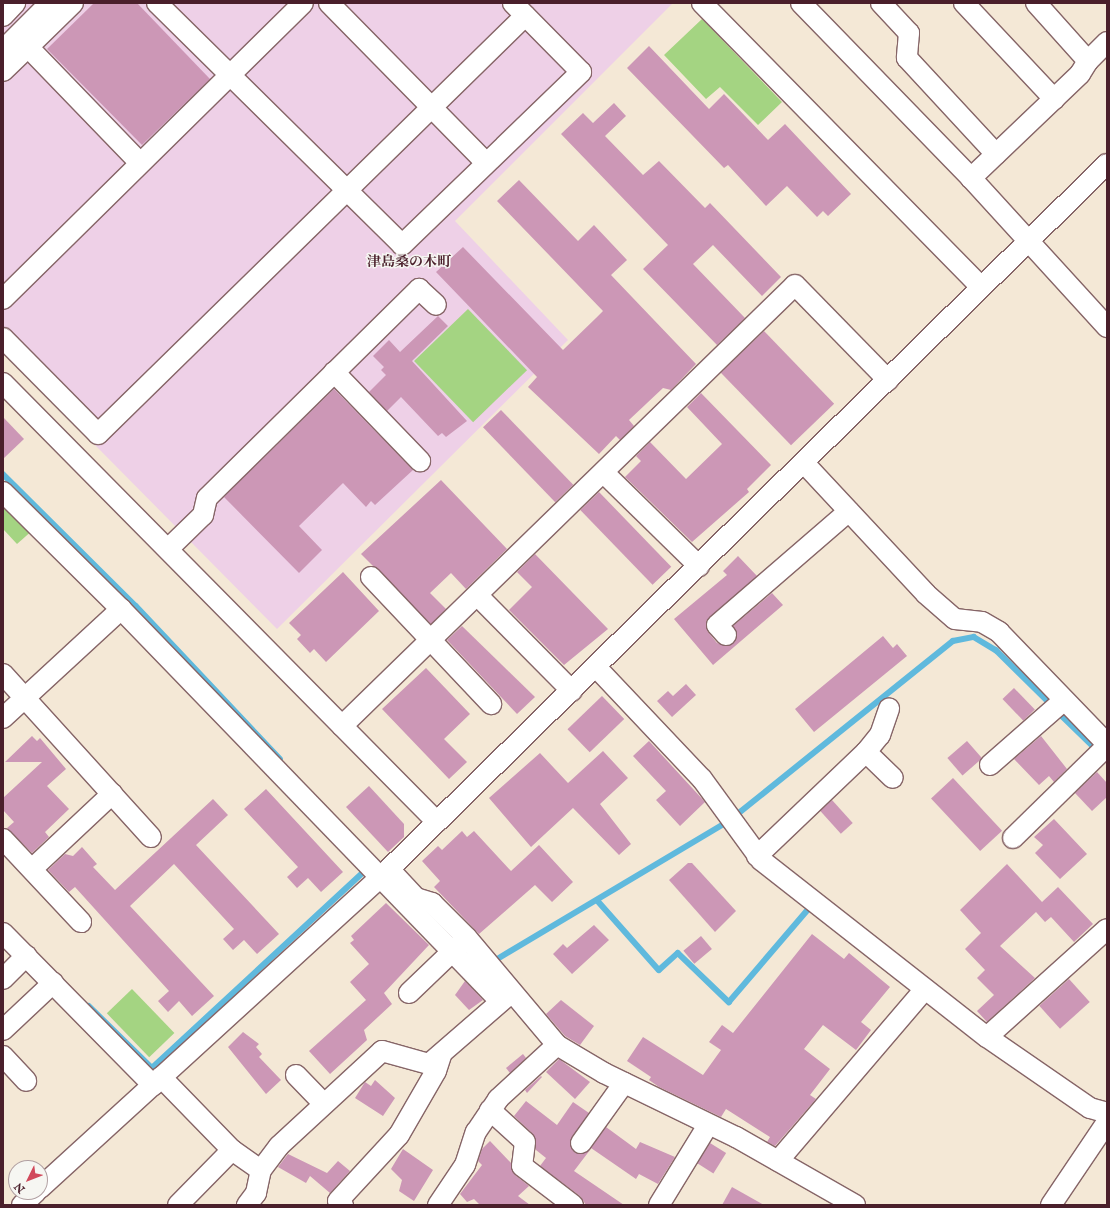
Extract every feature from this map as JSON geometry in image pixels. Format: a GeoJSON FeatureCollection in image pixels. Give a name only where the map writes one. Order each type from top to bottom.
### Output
{"type":"FeatureCollection","features":[{"type":"Feature","properties":{"kind":"street"},"geometry":{"type":"LineString","coordinates":[[3,16],[15,3]]}},
{"type":"Feature","properties":{"kind":"street"},"geometry":{"type":"LineString","coordinates":[[3,50],[50,3]]}},
{"type":"Feature","properties":{"kind":"street"},"geometry":{"type":"LineString","coordinates":[[3,71],[73,3]]}},
{"type":"Feature","properties":{"kind":"street"},"geometry":{"type":"LineString","coordinates":[[3,338],[98,434],[345,191],[431,106],[519,9],[580,72],[402,245],[345,191],[157,3]]}},
{"type":"Feature","properties":{"kind":"street"},"geometry":{"type":"LineString","coordinates":[[3,299],[303,3]]}},
{"type":"Feature","properties":{"kind":"street"},"geometry":{"type":"LineString","coordinates":[[329,3],[486,163]]}},
{"type":"Feature","properties":{"kind":"street"},"geometry":{"type":"LineString","coordinates":[[702,3],[981,287]]}},
{"type":"Feature","properties":{"kind":"street"},"geometry":{"type":"LineString","coordinates":[[801,3],[970,178],[1107,327]]}},
{"type":"Feature","properties":{"kind":"street"},"geometry":{"type":"LineString","coordinates":[[881,3],[909,33],[907,58],[996,154]]}},
{"type":"Feature","properties":{"kind":"street"},"geometry":{"type":"LineString","coordinates":[[964,3],[1054,99]]}},
{"type":"Feature","properties":{"kind":"street"},"geometry":{"type":"LineString","coordinates":[[1036,3],[1088,61]]}},
{"type":"Feature","properties":{"kind":"street"},"geometry":{"type":"LineString","coordinates":[[970,178],[1080,74],[1088,61],[1107,42]]}},
{"type":"Feature","properties":{"kind":"street"},"geometry":{"type":"LineString","coordinates":[[28,47],[140,163]]}},
{"type":"Feature","properties":{"kind":"street"},"geometry":{"type":"LineString","coordinates":[[48,1181],[157,1081],[375,870],[437,822],[1107,164]]}},
{"type":"Feature","properties":{"kind":"street"},"geometry":{"type":"LineString","coordinates":[[342,726],[479,597],[795,285],[888,380]]}},
{"type":"Feature","properties":{"kind":"street"},"geometry":{"type":"LineString","coordinates":[[168,549],[203,515],[207,498],[420,288],[436,306]]}},
{"type":"Feature","properties":{"kind":"street"},"geometry":{"type":"LineString","coordinates":[[334,372],[420,461]]}},
{"type":"Feature","properties":{"kind":"street"},"geometry":{"type":"LineString","coordinates":[[3,383],[437,822]]}},
{"type":"Feature","properties":{"kind":"street"},"geometry":{"type":"LineString","coordinates":[[804,462],[926,594],[955,619],[982,622],[999,632],[1063,701],[1107,745],[1013,838]]}},
{"type":"Feature","properties":{"kind":"street"},"geometry":{"type":"LineString","coordinates":[[604,473],[699,566]]}},
{"type":"Feature","properties":{"kind":"street"},"geometry":{"type":"LineString","coordinates":[[5,497],[121,609],[375,870],[450,953],[506,997],[557,1046],[624,1083],[778,1161],[855,1205]]}},
{"type":"Feature","properties":{"kind":"street"},"geometry":{"type":"LineString","coordinates":[[726,636],[717,625],[778,581],[849,511]]}},
{"type":"Feature","properties":{"kind":"street"},"geometry":{"type":"LineString","coordinates":[[371,577],[492,704]]}},
{"type":"Feature","properties":{"kind":"street"},"geometry":{"type":"LineString","coordinates":[[479,597],[572,691]]}},
{"type":"Feature","properties":{"kind":"street"},"geometry":{"type":"LineString","coordinates":[[3,718],[121,609]]}},
{"type":"Feature","properties":{"kind":"street"},"geometry":{"type":"LineString","coordinates":[[596,667],[702,779],[733,818],[757,856],[987,1037],[1090,1108],[1107,1113]]}},
{"type":"Feature","properties":{"kind":"street"},"geometry":{"type":"LineString","coordinates":[[3,674],[151,837]]}},
{"type":"Feature","properties":{"kind":"street"},"geometry":{"type":"LineString","coordinates":[[990,764],[1063,701]]}},
{"type":"Feature","properties":{"kind":"street"},"geometry":{"type":"LineString","coordinates":[[757,856],[866,752],[880,735],[889,709]]}},
{"type":"Feature","properties":{"kind":"street"},"geometry":{"type":"LineString","coordinates":[[866,752],[893,778]]}},
{"type":"Feature","properties":{"kind":"street"},"geometry":{"type":"LineString","coordinates":[[32,870],[112,794]]}},
{"type":"Feature","properties":{"kind":"street"},"geometry":{"type":"LineString","coordinates":[[3,839],[81,922]]}},
{"type":"Feature","properties":{"kind":"street"},"geometry":{"type":"LineString","coordinates":[[375,870],[416,898],[432,903],[467,938],[506,997]]}},
{"type":"Feature","properties":{"kind":"street"},"geometry":{"type":"LineString","coordinates":[[987,1037],[1107,929]]}},
{"type":"Feature","properties":{"kind":"street"},"geometry":{"type":"LineString","coordinates":[[3,933],[53,983],[232,1150],[261,1170]]}},
{"type":"Feature","properties":{"kind":"street"},"geometry":{"type":"LineString","coordinates":[[409,993],[467,938]]}},
{"type":"Feature","properties":{"kind":"street"},"geometry":{"type":"LineString","coordinates":[[3,979],[26,956]]}},
{"type":"Feature","properties":{"kind":"street"},"geometry":{"type":"LineString","coordinates":[[3,1030],[53,983]]}},
{"type":"Feature","properties":{"kind":"street"},"geometry":{"type":"LineString","coordinates":[[778,1161],[925,989]]}},
{"type":"Feature","properties":{"kind":"street"},"geometry":{"type":"LineString","coordinates":[[247,1205],[256,1193],[261,1170],[279,1146],[322,1103],[382,1051],[429,1064],[441,1056],[506,997]]}},
{"type":"Feature","properties":{"kind":"street"},"geometry":{"type":"LineString","coordinates":[[438,1205],[465,1165],[476,1132],[498,1099],[557,1046]]}},
{"type":"Feature","properties":{"kind":"street"},"geometry":{"type":"LineString","coordinates":[[3,1056],[26,1081]]}},
{"type":"Feature","properties":{"kind":"street"},"geometry":{"type":"LineString","coordinates":[[344,1205],[338,1201],[399,1135],[436,1071],[441,1056]]}},
{"type":"Feature","properties":{"kind":"street"},"geometry":{"type":"LineString","coordinates":[[296,1075],[322,1103]]}},
{"type":"Feature","properties":{"kind":"street"},"geometry":{"type":"LineString","coordinates":[[581,1143],[624,1083]]}},
{"type":"Feature","properties":{"kind":"street"},"geometry":{"type":"LineString","coordinates":[[490,1110],[525,1142],[522,1166],[573,1205]]}},
{"type":"Feature","properties":{"kind":"street"},"geometry":{"type":"LineString","coordinates":[[1051,1205],[1107,1122]]}},
{"type":"Feature","properties":{"kind":"street"},"geometry":{"type":"LineString","coordinates":[[660,1205],[708,1125]]}},
{"type":"Feature","properties":{"kind":"street"},"geometry":{"type":"LineString","coordinates":[[178,1205],[232,1150]]}},
{"type":"Feature","properties":{"kind":"shaded area"},"geometry":{"type":"Polygon","coordinates":[[[3,3],[673,3],[455,221],[568,340],[277,629],[3,352],[3,3]]]}},
{"type":"Feature","properties":{"kind":"green space"},"geometry":{"type":"Polygon","coordinates":[[[702,19],[782,102],[758,125],[720,87],[706,99],[664,55],[702,19]]]}},
{"type":"Feature","properties":{"kind":"green space"},"geometry":{"type":"Polygon","coordinates":[[[468,309],[527,370],[473,422],[414,361],[468,309]]]}},
{"type":"Feature","properties":{"kind":"green space"},"geometry":{"type":"Polygon","coordinates":[[[3,507],[15,510],[34,529],[17,544],[3,529],[3,507]]]}},
{"type":"Feature","properties":{"kind":"green space"},"geometry":{"type":"Polygon","coordinates":[[[132,989],[174,1033],[149,1057],[107,1013],[132,989]]]}},
{"type":"Feature","properties":{"kind":"building"},"geometry":{"type":"Polygon","coordinates":[[[94,3],[137,3],[210,79],[142,145],[47,49],[94,3]]]}},
{"type":"Feature","properties":{"kind":"building"},"geometry":{"type":"Polygon","coordinates":[[[649,46],[709,109],[724,94],[768,140],[785,124],[851,194],[828,216],[823,211],[817,217],[787,186],[766,206],[728,165],[724,168],[627,68],[649,46]]]}},
{"type":"Feature","properties":{"kind":"building"},"geometry":{"type":"Polygon","coordinates":[[[614,103],[626,116],[605,136],[643,175],[659,161],[705,208],[710,203],[781,277],[762,296],[713,245],[693,264],[745,318],[717,345],[643,269],[668,245],[561,134],[583,113],[593,123],[614,103]]]}},
{"type":"Feature","properties":{"kind":"building"},"geometry":{"type":"Polygon","coordinates":[[[519,180],[578,241],[594,225],[627,260],[611,275],[696,364],[671,390],[663,388],[629,420],[634,426],[620,440],[616,436],[599,454],[528,387],[537,377],[436,272],[463,247],[563,350],[603,311],[497,201],[519,180]]]}},
{"type":"Feature","properties":{"kind":"building"},"geometry":{"type":"Polygon","coordinates":[[[438,316],[448,326],[412,361],[467,421],[446,437],[442,433],[438,436],[401,397],[387,411],[369,392],[386,375],[381,370],[384,367],[373,356],[389,340],[400,352],[438,316]]]}},
{"type":"Feature","properties":{"kind":"building"},"geometry":{"type":"Polygon","coordinates":[[[764,331],[834,404],[791,445],[721,373],[764,331]]]}},
{"type":"Feature","properties":{"kind":"building"},"geometry":{"type":"Polygon","coordinates":[[[334,389],[413,470],[375,505],[371,501],[366,507],[343,483],[299,526],[322,550],[299,573],[224,497],[334,389]]]}},
{"type":"Feature","properties":{"kind":"building"},"geometry":{"type":"Polygon","coordinates":[[[701,393],[771,465],[747,489],[749,492],[692,542],[625,477],[641,461],[636,456],[650,442],[686,479],[722,444],[687,407],[701,393]]]}},
{"type":"Feature","properties":{"kind":"building"},"geometry":{"type":"Polygon","coordinates":[[[501,410],[573,485],[555,502],[483,427],[501,410]]]}},
{"type":"Feature","properties":{"kind":"building"},"geometry":{"type":"Polygon","coordinates":[[[3,417],[24,439],[3,459],[3,417]]]}},
{"type":"Feature","properties":{"kind":"building"},"geometry":{"type":"Polygon","coordinates":[[[441,480],[507,549],[466,589],[451,573],[430,593],[446,609],[431,624],[361,554],[441,480]]]}},
{"type":"Feature","properties":{"kind":"building"},"geometry":{"type":"Polygon","coordinates":[[[599,492],[671,567],[653,585],[580,510],[599,492]]]}},
{"type":"Feature","properties":{"kind":"building"},"geometry":{"type":"Polygon","coordinates":[[[535,554],[608,629],[564,665],[509,610],[532,587],[517,572],[535,554]]]}},
{"type":"Feature","properties":{"kind":"building"},"geometry":{"type":"Polygon","coordinates":[[[738,556],[757,576],[706,621],[708,632],[717,643],[728,646],[734,643],[737,633],[733,626],[772,593],[783,605],[713,665],[674,619],[727,575],[723,571],[738,556]]]}},
{"type":"Feature","properties":{"kind":"building"},"geometry":{"type":"Polygon","coordinates":[[[343,572],[379,611],[326,662],[314,649],[310,653],[297,639],[301,635],[289,623],[343,572]]]}},
{"type":"Feature","properties":{"kind":"building"},"geometry":{"type":"Polygon","coordinates":[[[462,626],[535,697],[517,714],[447,640],[462,626]]]}},
{"type":"Feature","properties":{"kind":"building"},"geometry":{"type":"Polygon","coordinates":[[[883,636],[893,648],[897,644],[907,656],[814,732],[795,709],[883,636]]]}},
{"type":"Feature","properties":{"kind":"building"},"geometry":{"type":"Polygon","coordinates":[[[426,668],[470,714],[444,739],[467,762],[449,779],[382,709],[426,668]]]}},
{"type":"Feature","properties":{"kind":"building"},"geometry":{"type":"Polygon","coordinates":[[[686,684],[696,695],[672,717],[657,701],[668,691],[673,696],[686,684]]]}},
{"type":"Feature","properties":{"kind":"building"},"geometry":{"type":"Polygon","coordinates":[[[1014,688],[1035,710],[1023,721],[1002,699],[1014,688]]]}},
{"type":"Feature","properties":{"kind":"building"},"geometry":{"type":"Polygon","coordinates":[[[602,696],[624,719],[590,752],[567,729],[602,696]]]}},
{"type":"Feature","properties":{"kind":"building"},"geometry":{"type":"Polygon","coordinates":[[[32,736],[37,741],[40,738],[66,769],[47,786],[69,809],[45,832],[49,837],[32,853],[7,828],[14,822],[3,810],[3,798],[42,762],[5,762],[32,736]]]}},
{"type":"Feature","properties":{"kind":"building"},"geometry":{"type":"Polygon","coordinates":[[[1041,736],[1067,769],[1054,782],[1049,776],[1039,785],[1014,759],[1041,736]]]}},
{"type":"Feature","properties":{"kind":"building"},"geometry":{"type":"Polygon","coordinates":[[[649,741],[705,802],[680,826],[656,800],[666,791],[633,756],[649,741]]]}},
{"type":"Feature","properties":{"kind":"building"},"geometry":{"type":"Polygon","coordinates":[[[967,741],[982,758],[962,775],[947,758],[967,741]]]}},
{"type":"Feature","properties":{"kind":"building"},"geometry":{"type":"Polygon","coordinates":[[[603,751],[628,778],[600,804],[631,844],[619,855],[573,808],[531,847],[489,798],[540,753],[568,783],[603,751]]]}},
{"type":"Feature","properties":{"kind":"building"},"geometry":{"type":"Polygon","coordinates":[[[1097,772],[1107,783],[1107,797],[1092,811],[1075,793],[1097,772]]]}},
{"type":"Feature","properties":{"kind":"building"},"geometry":{"type":"Polygon","coordinates":[[[953,778],[1002,831],[980,851],[931,798],[953,778]]]}},
{"type":"Feature","properties":{"kind":"building"},"geometry":{"type":"Polygon","coordinates":[[[369,786],[404,824],[404,837],[388,852],[346,807],[369,786]]]}},
{"type":"Feature","properties":{"kind":"building"},"geometry":{"type":"Polygon","coordinates":[[[266,789],[343,872],[321,892],[308,878],[297,888],[287,877],[298,867],[244,809],[266,789]]]}},
{"type":"Feature","properties":{"kind":"building"},"geometry":{"type":"Polygon","coordinates":[[[213,799],[228,815],[196,845],[279,934],[257,954],[244,940],[233,950],[223,939],[234,929],[174,864],[130,906],[214,996],[192,1016],[179,1001],[168,1012],[158,1001],[169,991],[75,887],[69,892],[48,870],[65,854],[73,856],[82,847],[97,864],[93,867],[115,890],[213,799]]]}},
{"type":"Feature","properties":{"kind":"building"},"geometry":{"type":"Polygon","coordinates":[[[832,800],[853,823],[841,834],[820,811],[832,800]]]}},
{"type":"Feature","properties":{"kind":"building"},"geometry":{"type":"Polygon","coordinates":[[[1054,819],[1087,854],[1060,879],[1035,853],[1043,845],[1034,837],[1054,819]]]}},
{"type":"Feature","properties":{"kind":"building"},"geometry":{"type":"Polygon","coordinates":[[[462,831],[467,837],[474,831],[511,871],[539,845],[573,882],[552,902],[535,885],[479,934],[434,887],[440,881],[422,861],[438,846],[442,850],[462,831]]]}},
{"type":"Feature","properties":{"kind":"building"},"geometry":{"type":"Polygon","coordinates":[[[688,863],[692,863],[736,911],[715,932],[669,880],[688,863]]]}},
{"type":"Feature","properties":{"kind":"building"},"geometry":{"type":"Polygon","coordinates":[[[1007,864],[1042,902],[1058,887],[1093,924],[1074,942],[1051,917],[1045,922],[1036,912],[1000,946],[1035,978],[987,1022],[977,1011],[994,995],[977,978],[985,970],[965,949],[981,933],[960,910],[1007,864]]]}},
{"type":"Feature","properties":{"kind":"building"},"geometry":{"type":"Polygon","coordinates":[[[386,903],[429,945],[384,993],[392,1004],[364,1030],[367,1040],[330,1074],[309,1051],[366,1000],[350,982],[369,964],[350,943],[354,940],[351,936],[386,903]]]}},
{"type":"Feature","properties":{"kind":"building"},"geometry":{"type":"Polygon","coordinates":[[[594,925],[609,940],[572,974],[553,954],[563,944],[567,948],[594,925]]]}},
{"type":"Feature","properties":{"kind":"building"},"geometry":{"type":"Polygon","coordinates":[[[812,934],[844,959],[849,953],[890,987],[861,1022],[871,1030],[856,1050],[823,1025],[804,1049],[830,1069],[810,1095],[816,1099],[775,1146],[767,1142],[770,1137],[726,1109],[721,1117],[659,1087],[649,1080],[651,1077],[627,1061],[643,1037],[703,1075],[721,1050],[709,1042],[722,1025],[733,1033],[812,934]]]}},
{"type":"Feature","properties":{"kind":"building"},"geometry":{"type":"Polygon","coordinates":[[[701,936],[712,949],[694,964],[683,951],[701,936]]]}},
{"type":"Feature","properties":{"kind":"building"},"geometry":{"type":"Polygon","coordinates":[[[1069,979],[1090,1002],[1060,1029],[1039,1006],[1069,979]]]}},
{"type":"Feature","properties":{"kind":"building"},"geometry":{"type":"Polygon","coordinates":[[[465,981],[483,1000],[469,1010],[455,995],[465,981]]]}},
{"type":"Feature","properties":{"kind":"building"},"geometry":{"type":"Polygon","coordinates":[[[561,1000],[594,1026],[580,1045],[565,1036],[546,1014],[561,1000]]]}},
{"type":"Feature","properties":{"kind":"building"},"geometry":{"type":"Polygon","coordinates":[[[243,1032],[259,1044],[256,1047],[262,1054],[259,1057],[281,1080],[266,1094],[228,1047],[243,1032]]]}},
{"type":"Feature","properties":{"kind":"building"},"geometry":{"type":"Polygon","coordinates":[[[523,1054],[526,1058],[510,1073],[506,1068],[523,1054]]]}},
{"type":"Feature","properties":{"kind":"building"},"geometry":{"type":"Polygon","coordinates":[[[559,1059],[590,1082],[575,1099],[546,1072],[559,1059]]]}},
{"type":"Feature","properties":{"kind":"building"},"geometry":{"type":"Polygon","coordinates":[[[541,1076],[542,1077],[527,1093],[525,1090],[541,1076]]]}},
{"type":"Feature","properties":{"kind":"building"},"geometry":{"type":"Polygon","coordinates":[[[375,1080],[395,1098],[383,1116],[355,1098],[365,1082],[371,1086],[375,1080]]]}},
{"type":"Feature","properties":{"kind":"building"},"geometry":{"type":"Polygon","coordinates":[[[526,1101],[557,1125],[573,1102],[589,1113],[570,1141],[575,1153],[590,1150],[574,1171],[624,1205],[586,1205],[580,1196],[540,1166],[546,1158],[536,1150],[533,1134],[514,1116],[526,1101]]]}},
{"type":"Feature","properties":{"kind":"building"},"geometry":{"type":"Polygon","coordinates":[[[606,1127],[636,1149],[640,1142],[675,1157],[658,1184],[639,1174],[636,1179],[591,1148],[606,1127]]]}},
{"type":"Feature","properties":{"kind":"building"},"geometry":{"type":"Polygon","coordinates":[[[490,1141],[511,1163],[515,1175],[529,1186],[518,1196],[530,1205],[480,1205],[474,1199],[467,1202],[460,1194],[482,1165],[478,1161],[482,1149],[490,1141]]]}},
{"type":"Feature","properties":{"kind":"building"},"geometry":{"type":"Polygon","coordinates":[[[710,1143],[726,1153],[713,1173],[697,1163],[710,1143]]]}},
{"type":"Feature","properties":{"kind":"building"},"geometry":{"type":"Polygon","coordinates":[[[403,1149],[433,1170],[414,1201],[399,1191],[402,1180],[391,1169],[403,1149]]]}},
{"type":"Feature","properties":{"kind":"building"},"geometry":{"type":"Polygon","coordinates":[[[288,1154],[327,1173],[338,1161],[350,1171],[330,1193],[310,1176],[306,1183],[278,1167],[288,1154]]]}},
{"type":"Feature","properties":{"kind":"building"},"geometry":{"type":"Polygon","coordinates":[[[732,1187],[764,1205],[722,1205],[732,1187]]]}},
{"type":"Feature","properties":{"kind":"waterway"},"geometry":{"type":"LineString","coordinates":[[3,474],[136,606],[280,759]]}},
{"type":"Feature","properties":{"kind":"waterway"},"geometry":{"type":"LineString","coordinates":[[499,958],[729,821],[953,641],[974,637],[996,650],[1051,704]]}},
{"type":"Feature","properties":{"kind":"waterway"},"geometry":{"type":"LineString","coordinates":[[1062,716],[1094,747]]}},
{"type":"Feature","properties":{"kind":"waterway"},"geometry":{"type":"LineString","coordinates":[[89,1006],[152,1068],[367,869]]}},
{"type":"Feature","properties":{"kind":"waterway"},"geometry":{"type":"LineString","coordinates":[[598,901],[659,970],[678,953],[729,1002],[810,907]]}},
{"type":"Feature","properties":{"kind":"district","name":"津島桑の木町"},"geometry":{"type":"Point","coordinates":[409,262]}}]}
